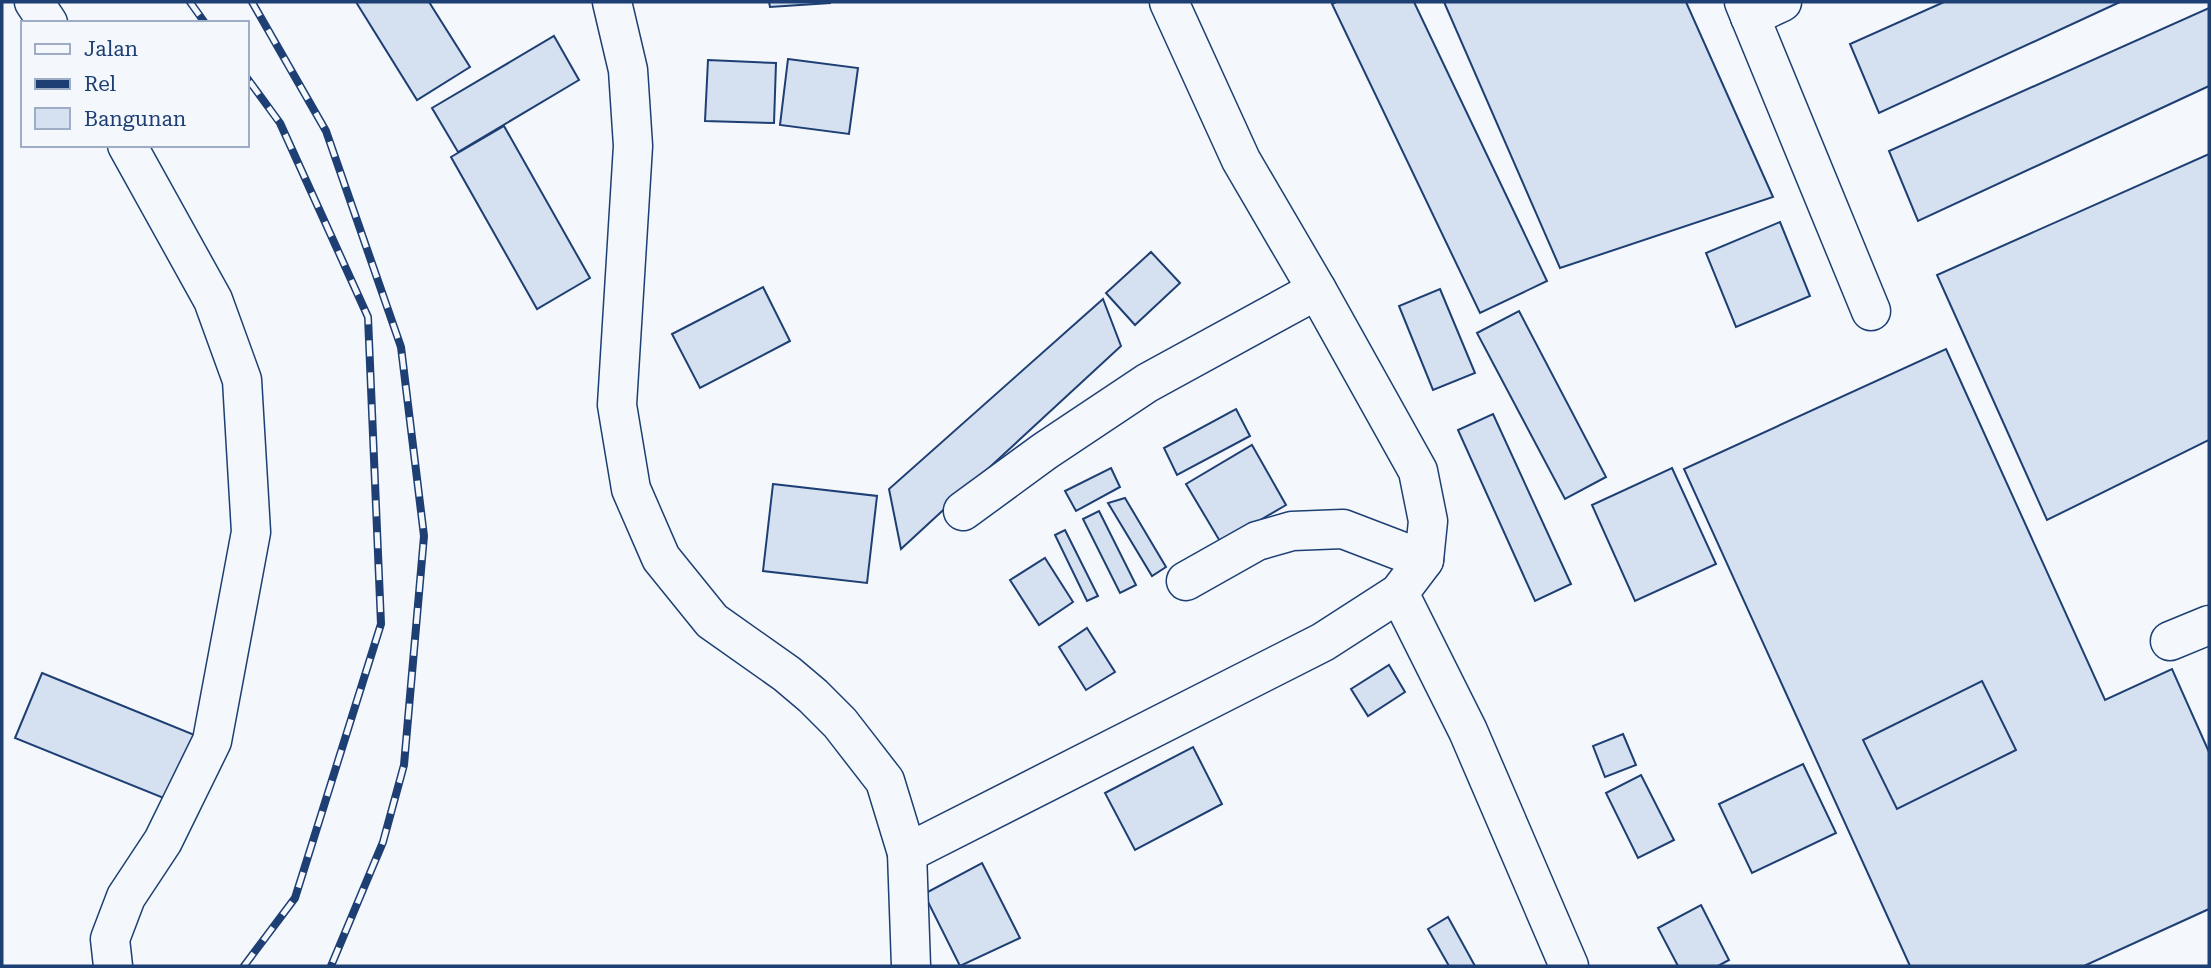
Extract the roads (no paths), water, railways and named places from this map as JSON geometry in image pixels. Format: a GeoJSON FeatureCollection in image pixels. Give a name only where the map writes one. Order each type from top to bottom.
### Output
{"type":"FeatureCollection","features":[{"type":"Feature","properties":{"kind":"lane"},"geometry":{"type":"LineString","coordinates":[[34,2],[47,21]]}},
{"type":"Feature","properties":{"kind":"lane"},"geometry":{"type":"LineString","coordinates":[[612,2],[628,70],[633,146],[617,405],[631,489],[661,558],[712,621],[787,674],[813,696],[840,723],[885,781],[907,853],[911,966]]}},
{"type":"Feature","properties":{"kind":"lane"},"geometry":{"type":"LineString","coordinates":[[907,853],[1322,642],[1399,593],[1424,560],[1428,521],[1418,471],[1241,160],[1170,2]]}},
{"type":"Feature","properties":{"kind":"lane"},"geometry":{"type":"LineString","coordinates":[[1759,7],[1871,311]]}},
{"type":"Feature","properties":{"kind":"lane"},"geometry":{"type":"LineString","coordinates":[[113,966],[110,939],[126,897],[163,841],[212,741],[251,532],[242,380],[213,300],[128,147]]}},
{"type":"Feature","properties":{"kind":"lane"},"geometry":{"type":"LineString","coordinates":[[963,511],[1045,451],[1147,383],[1317,290]]}},
{"type":"Feature","properties":{"kind":"lane"},"geometry":{"type":"LineString","coordinates":[[1186,581],[1257,541],[1292,531],[1343,529],[1424,560]]}},
{"type":"Feature","properties":{"kind":"lane"},"geometry":{"type":"LineString","coordinates":[[1399,593],[1468,731],[1569,966]]}},
{"type":"Feature","properties":{"kind":"lane"},"geometry":{"type":"LineString","coordinates":[[2170,640],[2209,625]]}},
{"type":"Feature","properties":{"kind":"railway"},"geometry":{"type":"LineString","coordinates":[[190,2],[204,21]]}},
{"type":"Feature","properties":{"kind":"railway"},"geometry":{"type":"LineString","coordinates":[[252,2],[326,131],[401,347],[424,536],[404,765],[383,842],[331,966]]}},
{"type":"Feature","properties":{"kind":"railway"},"geometry":{"type":"LineString","coordinates":[[244,966],[295,898],[381,624],[368,317],[280,123],[248,79]]}}]}
